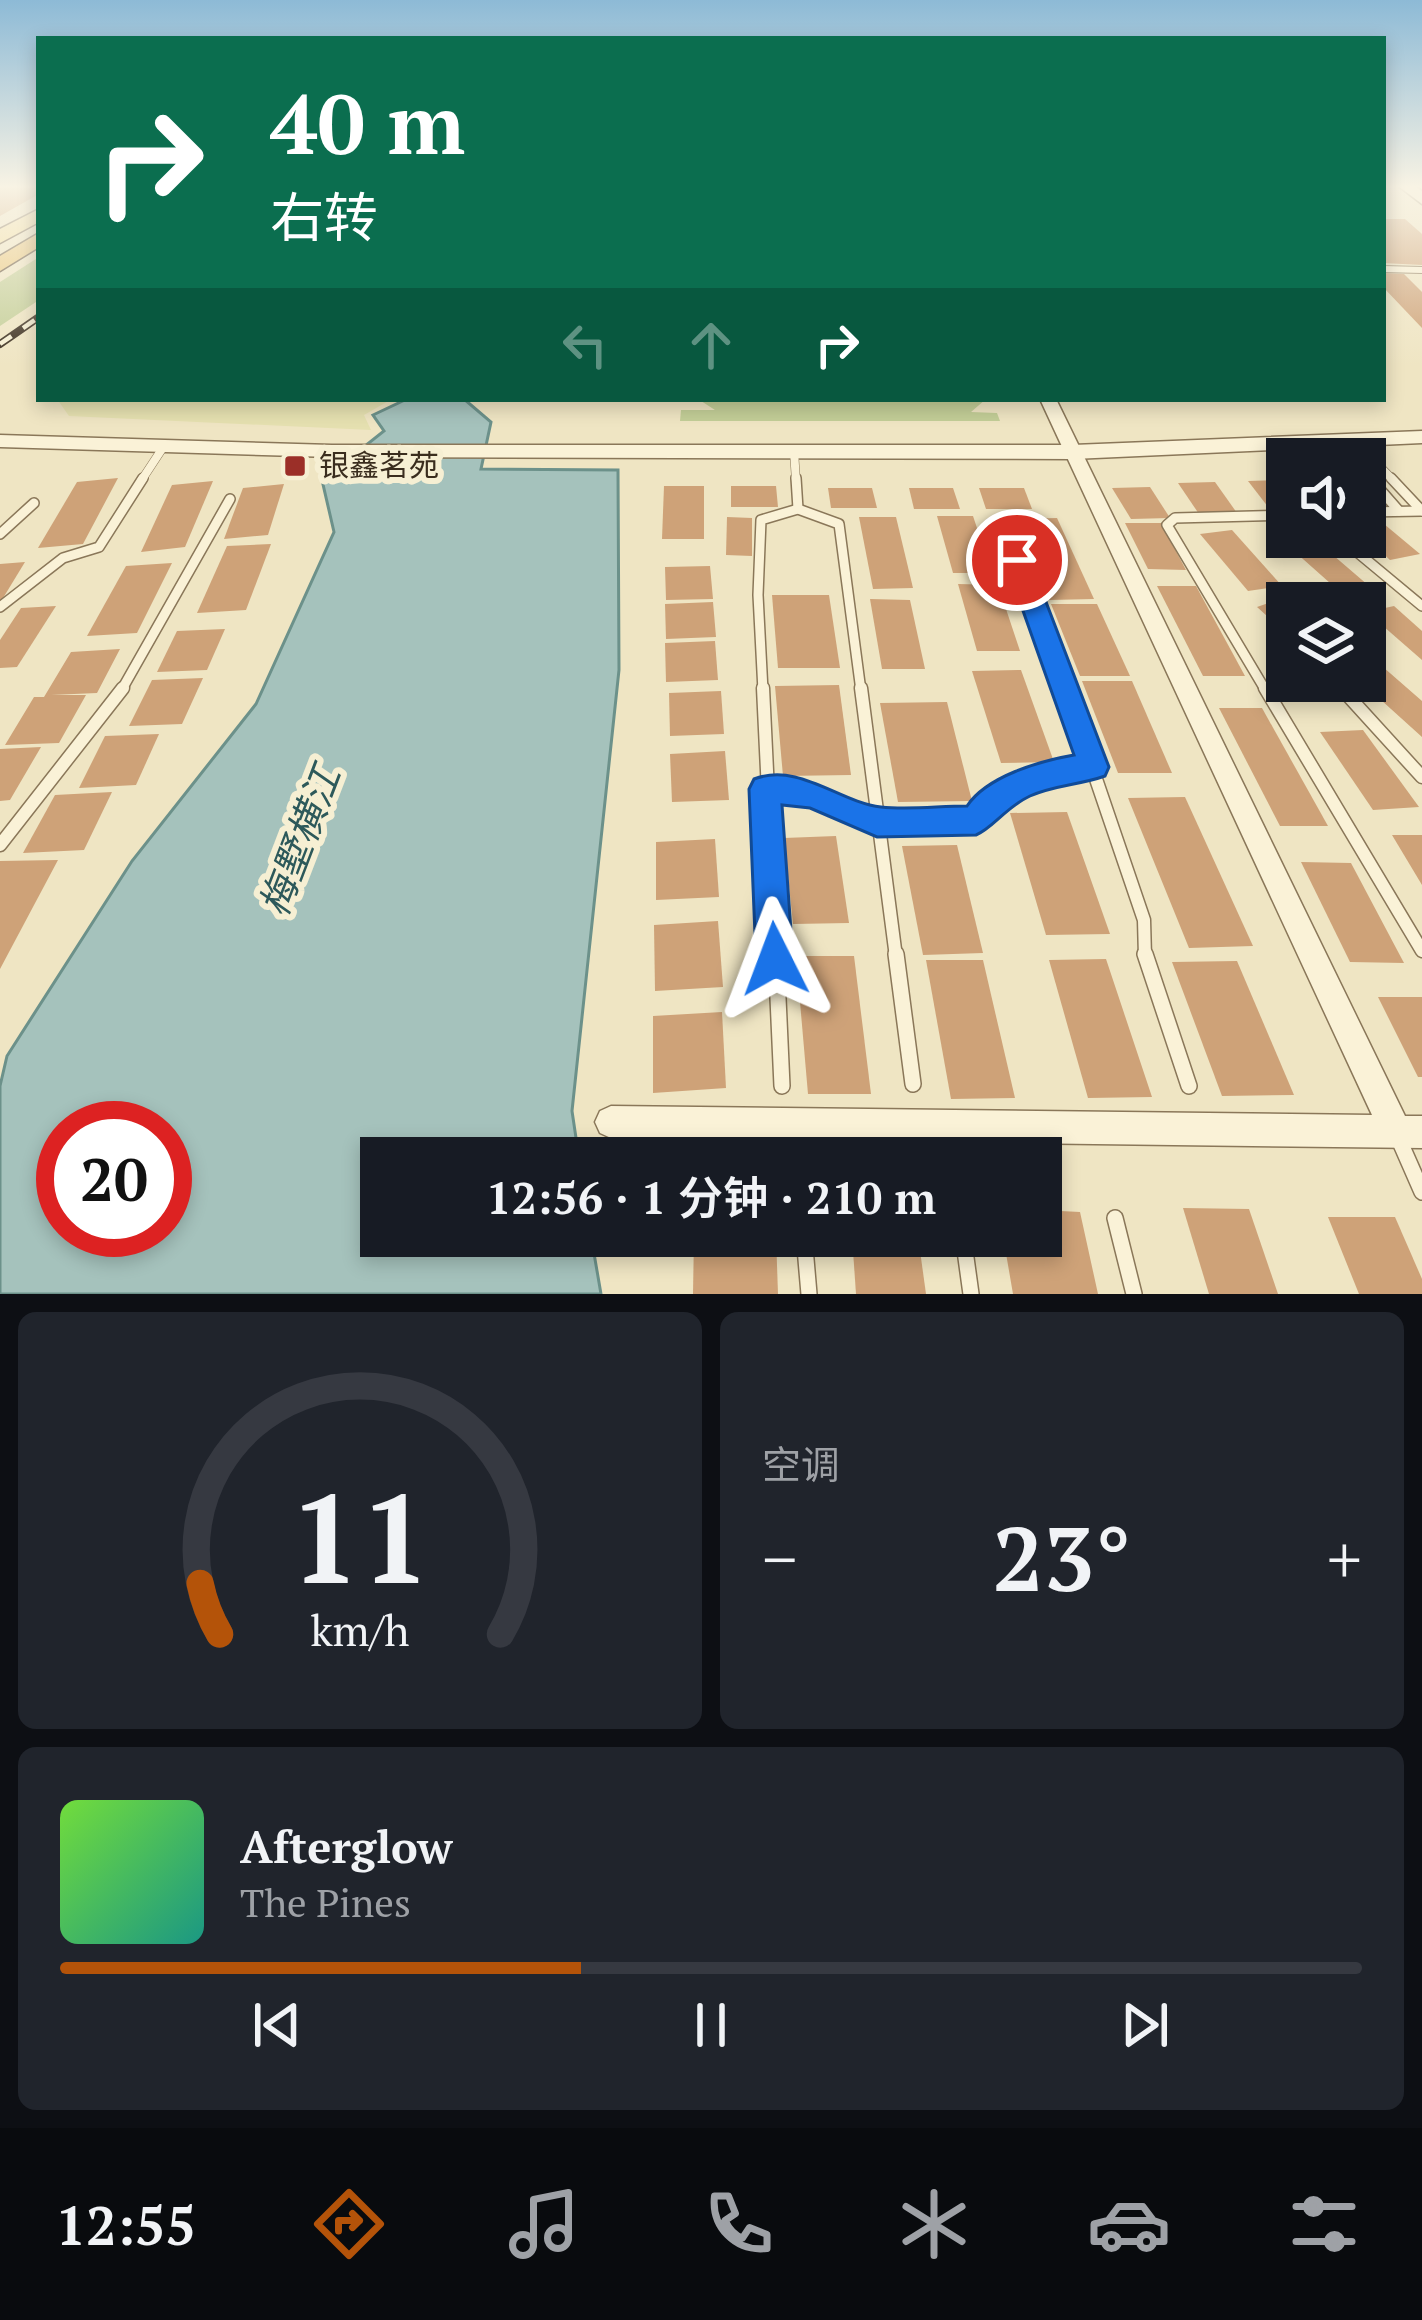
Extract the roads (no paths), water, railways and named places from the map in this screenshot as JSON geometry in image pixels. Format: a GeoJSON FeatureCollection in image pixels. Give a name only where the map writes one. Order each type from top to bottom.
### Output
{"type":"FeatureCollection","features":[{"type":"Feature","properties":{"kind":"main road"},"geometry":{"type":"LineString","coordinates":[[0,263],[29,245]]}},
{"type":"Feature","properties":{"kind":"street"},"geometry":{"type":"LineString","coordinates":[[611,1122],[1409,1132],[1049,402]]}},
{"type":"Feature","properties":{"kind":"street"},"geometry":{"type":"LineString","coordinates":[[1386,442],[1422,437]]}},
{"type":"Feature","properties":{"kind":"street"},"geometry":{"type":"LineString","coordinates":[[4,444],[332,451],[1266,448]]}},
{"type":"Feature","properties":{"kind":"lane"},"geometry":{"type":"LineString","coordinates":[[1386,268],[1422,270]]}},
{"type":"Feature","properties":{"kind":"lane"},"geometry":{"type":"LineString","coordinates":[[0,607],[63,558],[99,547],[164,446]]}},
{"type":"Feature","properties":{"kind":"lane"},"geometry":{"type":"LineString","coordinates":[[794,451],[798,509]]}},
{"type":"Feature","properties":{"kind":"lane"},"geometry":{"type":"LineString","coordinates":[[1386,480],[1422,511],[1386,512]]}},
{"type":"Feature","properties":{"kind":"lane"},"geometry":{"type":"LineString","coordinates":[[1386,497],[1399,512]]}},
{"type":"Feature","properties":{"kind":"lane"},"geometry":{"type":"LineString","coordinates":[[0,844],[134,674],[230,499]]}},
{"type":"Feature","properties":{"kind":"lane"},"geometry":{"type":"LineString","coordinates":[[0,535],[34,503]]}},
{"type":"Feature","properties":{"kind":"lane"},"geometry":{"type":"LineString","coordinates":[[782,1086],[758,595],[761,520],[798,509],[839,524],[914,1084]]}},
{"type":"Feature","properties":{"kind":"lane"},"geometry":{"type":"LineString","coordinates":[[1266,515],[1175,518],[1167,525],[1422,951]]}},
{"type":"Feature","properties":{"kind":"lane"},"geometry":{"type":"LineString","coordinates":[[1002,519],[1094,767],[1144,920],[1145,962],[1189,1086]]}},
{"type":"Feature","properties":{"kind":"lane"},"geometry":{"type":"LineString","coordinates":[[1364,558],[1422,606]]}},
{"type":"Feature","properties":{"kind":"lane"},"geometry":{"type":"LineString","coordinates":[[1354,702],[1422,777]]}},
{"type":"Feature","properties":{"kind":"lane"},"geometry":{"type":"LineString","coordinates":[[765,789],[812,795],[877,822],[976,820],[987,802],[1024,784],[1069,769],[1094,767]]}},
{"type":"Feature","properties":{"kind":"lane"},"geometry":{"type":"LineString","coordinates":[[1409,1132],[1422,1192]]}},
{"type":"Feature","properties":{"kind":"lane"},"geometry":{"type":"LineString","coordinates":[[1115,1218],[1134,1294]]}},
{"type":"Feature","properties":{"kind":"lane"},"geometry":{"type":"LineString","coordinates":[[805,1257],[808,1294]]}},
{"type":"Feature","properties":{"kind":"lane"},"geometry":{"type":"LineString","coordinates":[[966,1257],[971,1294]]}},
{"type":"Feature","properties":{"kind":"water","name":"梅墅横江"},"geometry":{"type":"Polygon","coordinates":[[[401,402],[468,402],[491,422],[481,469],[618,470],[619,670],[572,1111],[576,1137],[360,1137],[360,1257],[595,1257],[601,1294],[0,1294],[0,1086],[7,1056],[132,861],[256,704],[334,532],[322,480],[384,431],[373,415],[401,402]]]}},
{"type":"Feature","properties":{"kind":"railway"},"geometry":{"type":"LineString","coordinates":[[0,344],[36,319]]}},
{"type":"Feature","properties":{"kind":"place","name":"银鑫茗苑"},"geometry":{"type":"Point","coordinates":[295,466]}}]}
